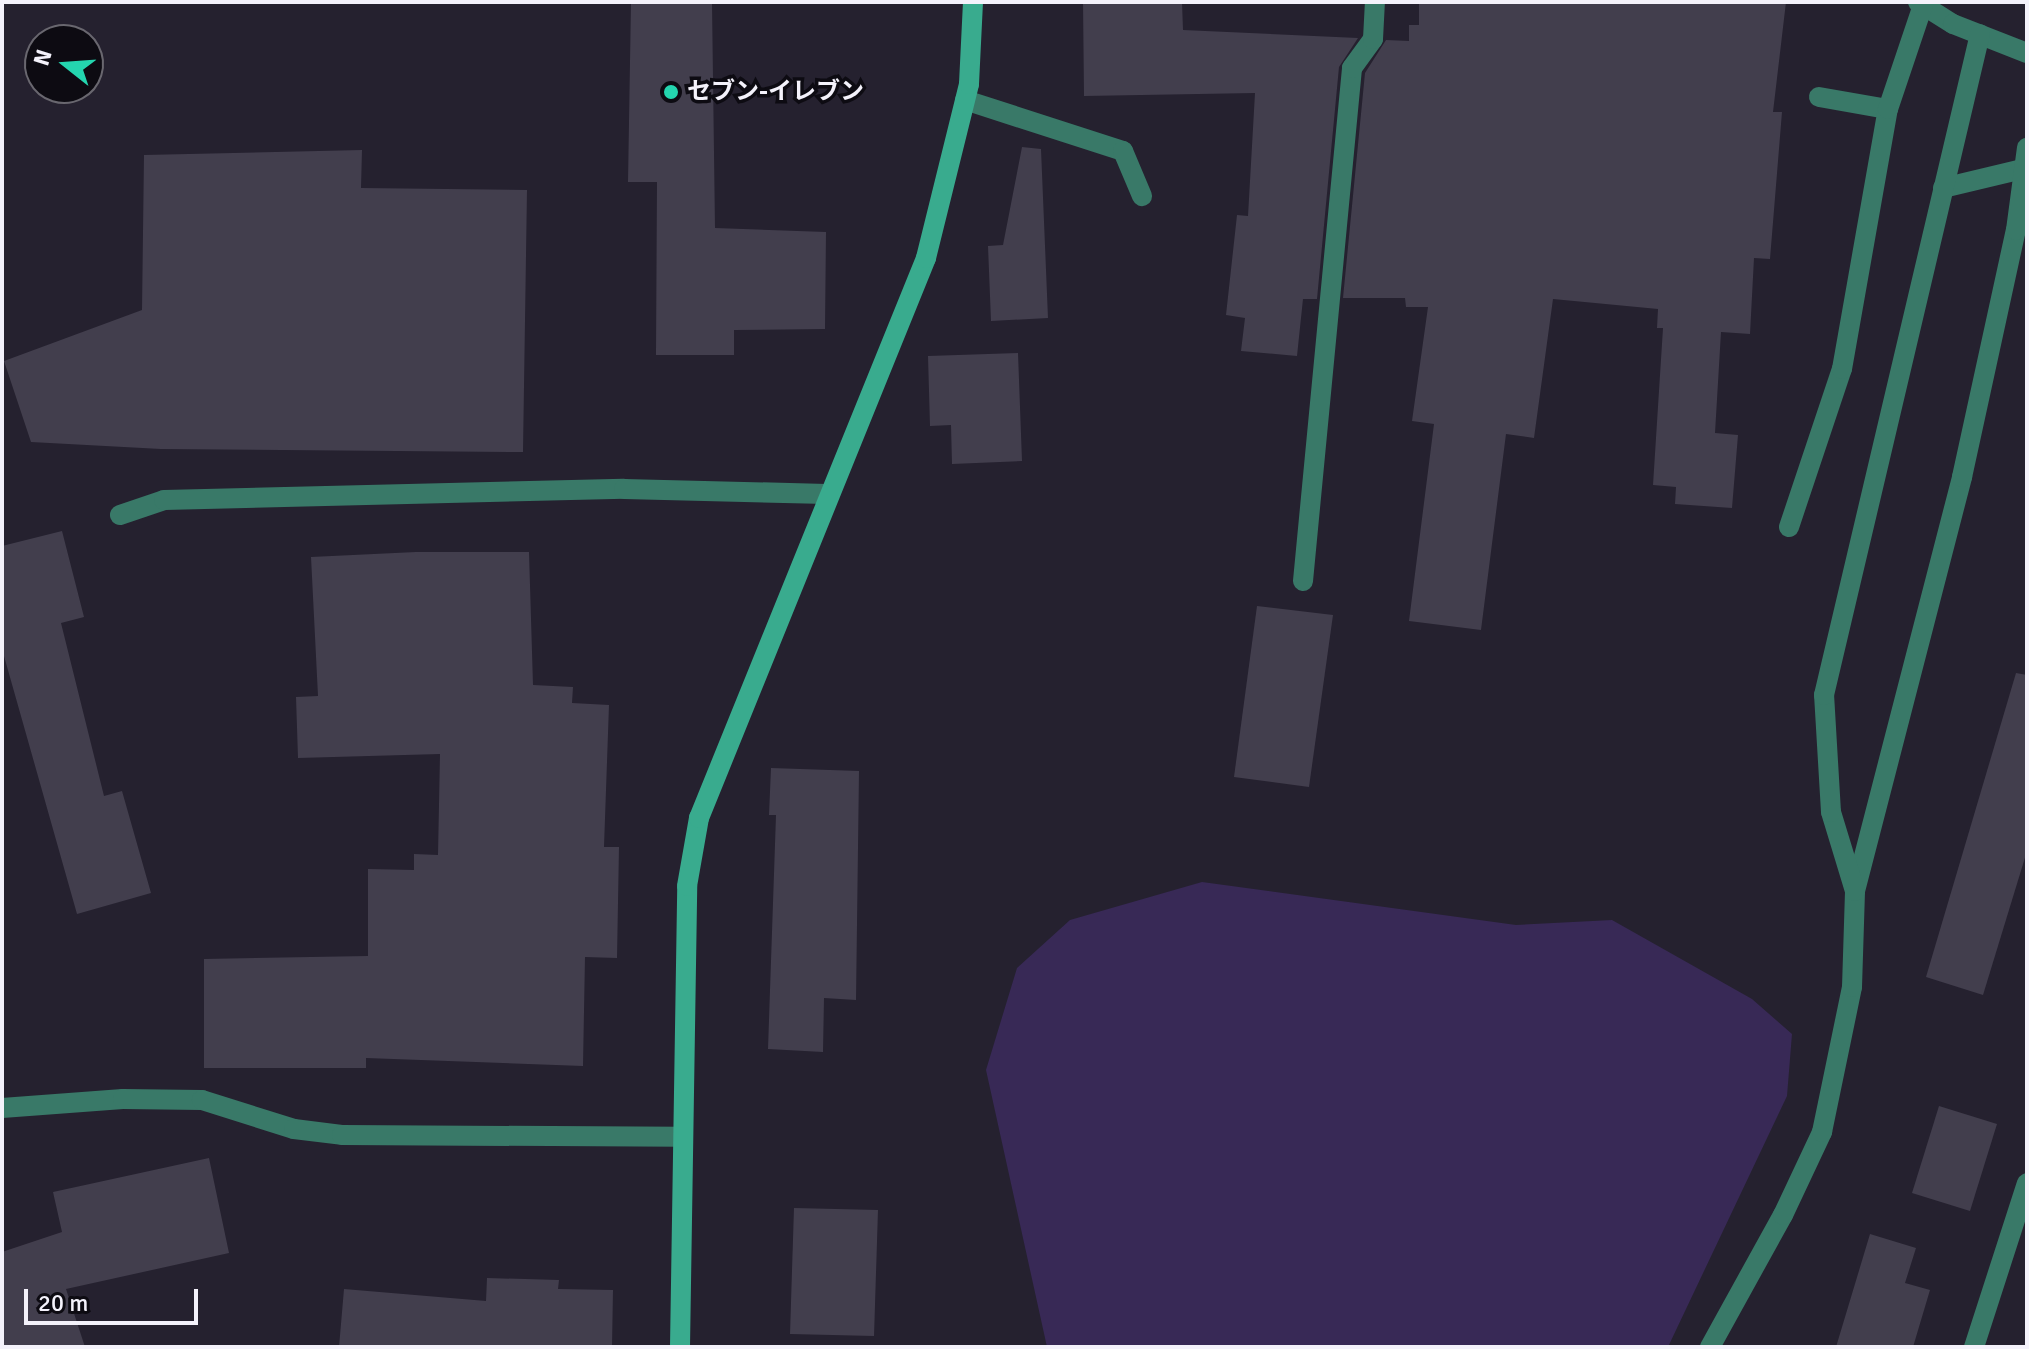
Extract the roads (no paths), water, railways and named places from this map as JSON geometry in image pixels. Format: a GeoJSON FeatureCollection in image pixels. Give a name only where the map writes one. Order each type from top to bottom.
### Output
{"type":"FeatureCollection","features":[{"type":"Feature","properties":{"kind":"street"},"geometry":{"type":"LineString","coordinates":[[680,1347],[687,886],[699,818],[827,494],[926,258],[965,100],[973,2]]}},
{"type":"Feature","properties":{"kind":"street"},"geometry":{"type":"LineString","coordinates":[[1303,581],[1352,68],[1373,39],[1375,2]]}},
{"type":"Feature","properties":{"kind":"street"},"geometry":{"type":"LineString","coordinates":[[1789,527],[1842,369],[1888,109],[1921,3],[1980,34],[2027,53]]}},
{"type":"Feature","properties":{"kind":"street"},"geometry":{"type":"LineString","coordinates":[[1855,891],[1831,812],[1824,695],[1980,34]]}},
{"type":"Feature","properties":{"kind":"street"},"geometry":{"type":"LineString","coordinates":[[1819,97],[1888,109]]}},
{"type":"Feature","properties":{"kind":"street"},"geometry":{"type":"LineString","coordinates":[[965,100],[1123,151],[1142,196]]}},
{"type":"Feature","properties":{"kind":"street"},"geometry":{"type":"LineString","coordinates":[[1710,1347],[1783,1215],[1822,1132],[1852,987],[1855,891],[1962,477],[2016,230],[2027,148]]}},
{"type":"Feature","properties":{"kind":"street"},"geometry":{"type":"LineString","coordinates":[[1943,188],[2027,168]]}},
{"type":"Feature","properties":{"kind":"street"},"geometry":{"type":"LineString","coordinates":[[120,515],[164,500],[624,489],[827,494]]}},
{"type":"Feature","properties":{"kind":"street"},"geometry":{"type":"LineString","coordinates":[[2,1108],[123,1099],[202,1100],[294,1129],[342,1135],[681,1137]]}},
{"type":"Feature","properties":{"kind":"street"},"geometry":{"type":"LineString","coordinates":[[1974,1347],[2027,1183]]}},
{"type":"Feature","properties":{"kind":"place","name":"セブン-イレブン"},"geometry":{"type":"Point","coordinates":[671,92]}}]}
